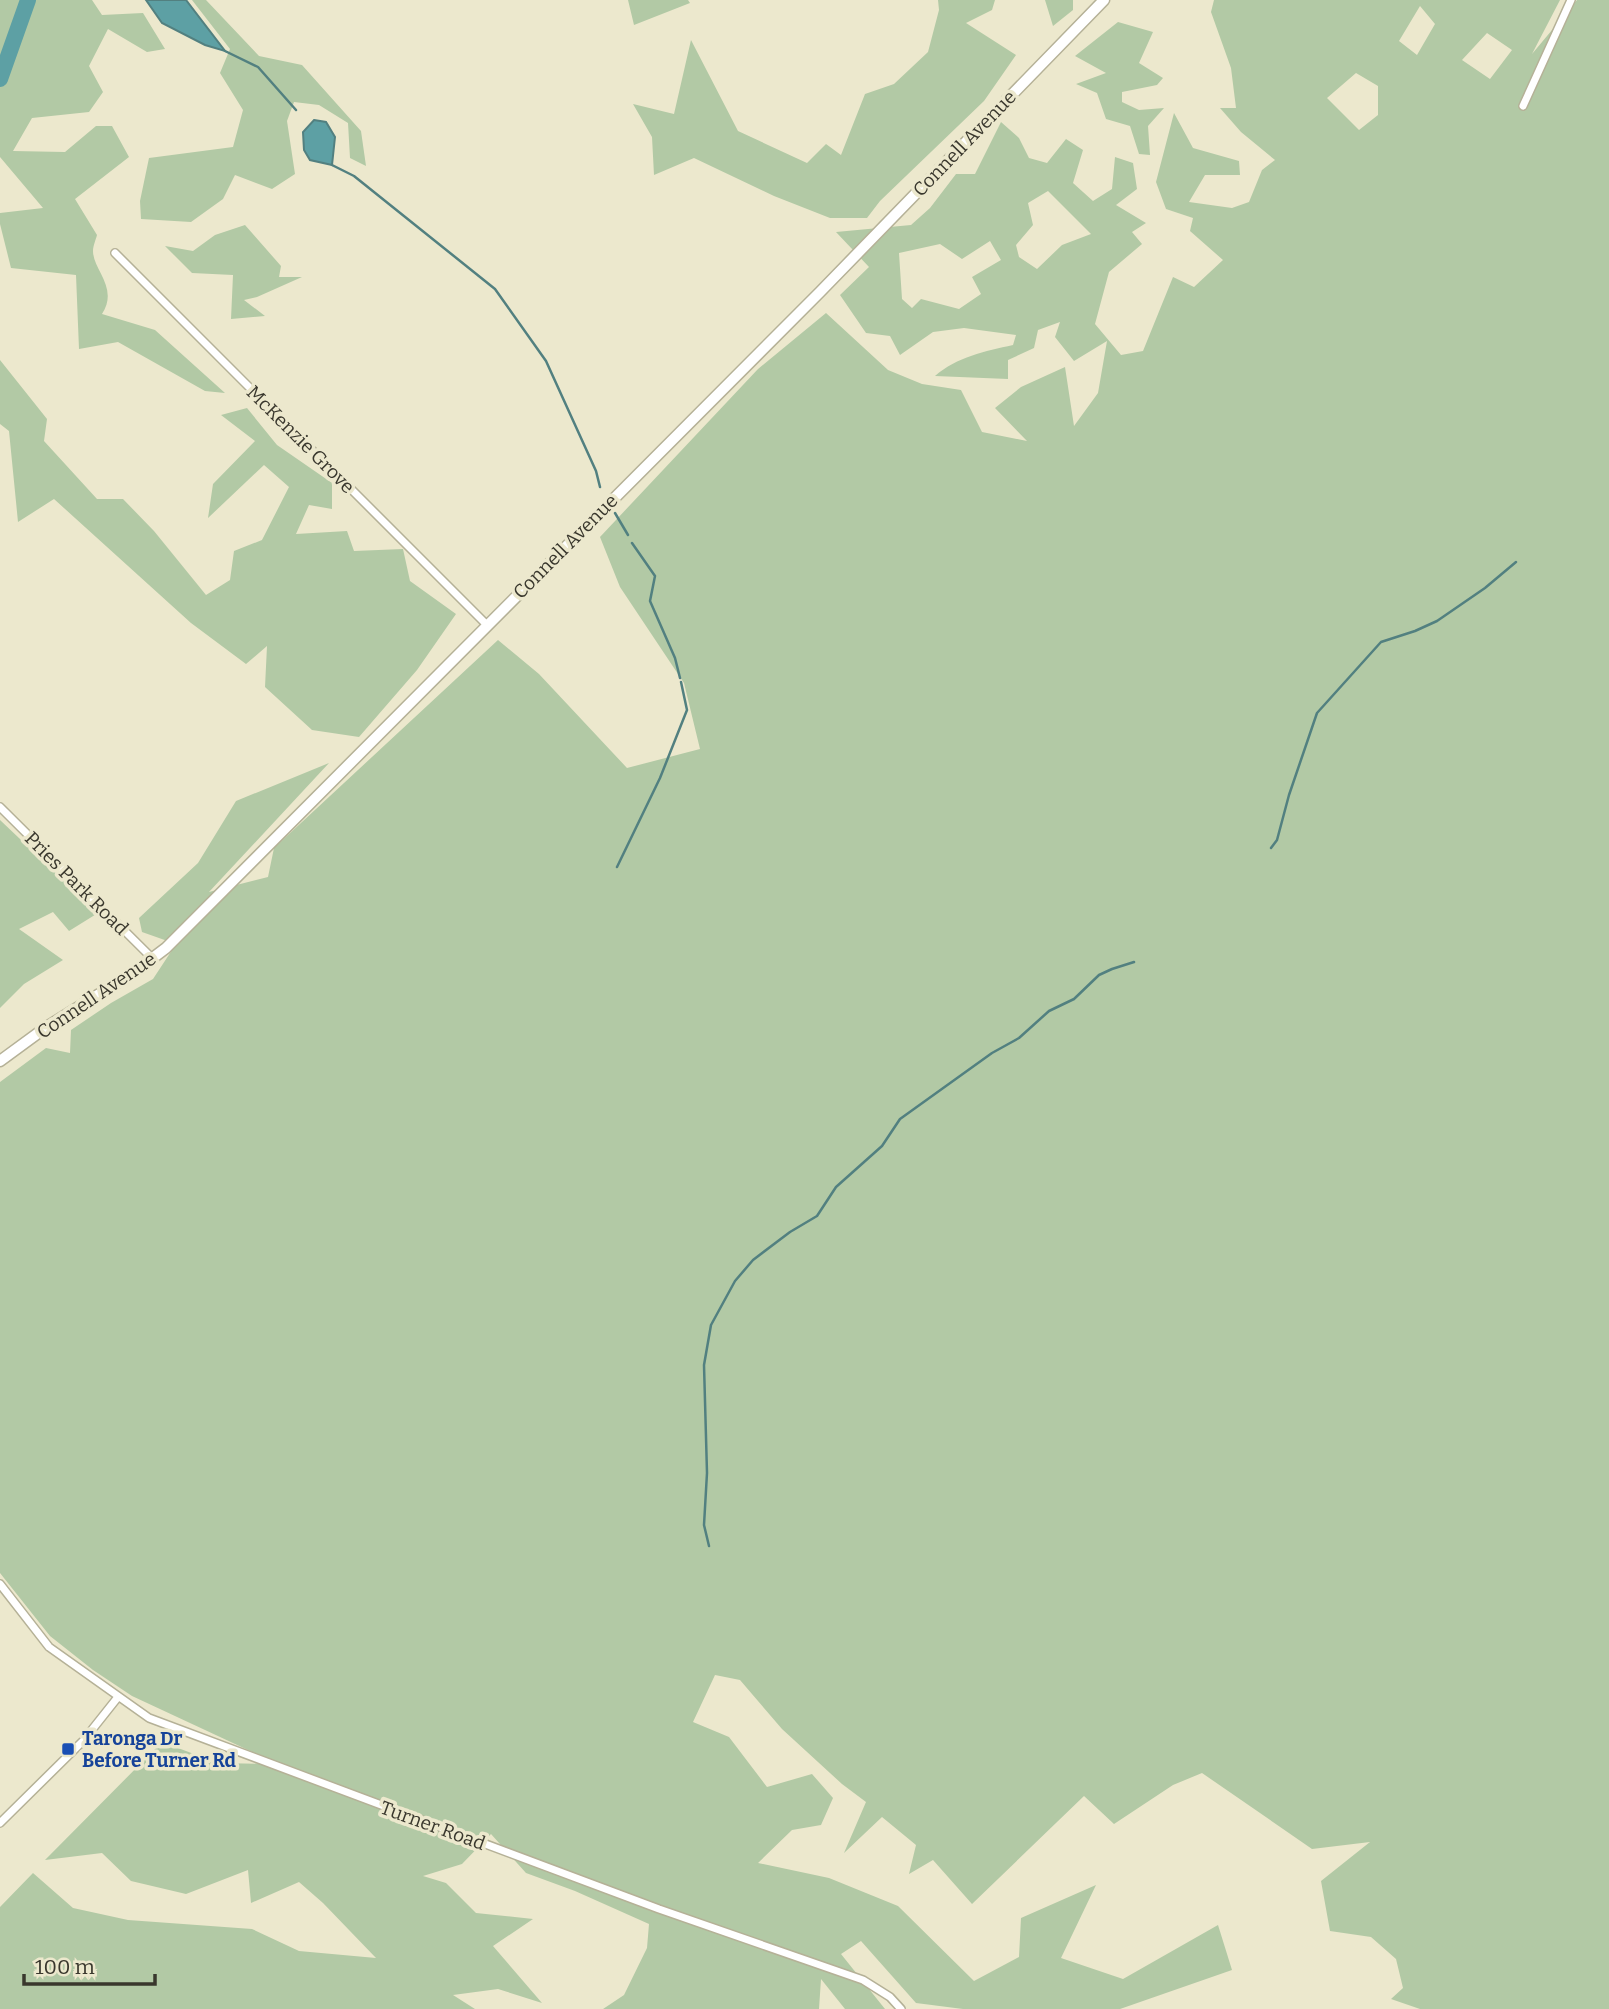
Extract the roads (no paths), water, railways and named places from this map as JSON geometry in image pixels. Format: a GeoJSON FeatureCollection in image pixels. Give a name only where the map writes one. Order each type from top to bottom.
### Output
{"type":"FeatureCollection","features":[{"type":"Feature","properties":{"kind":"street","name":"Connell Avenue"},"geometry":{"type":"LineString","coordinates":[[0,1061],[153,959],[252,863],[820,292],[1104,0]]}},
{"type":"Feature","properties":{"kind":"street"},"geometry":{"type":"LineString","coordinates":[[1523,106],[1571,0]]}},
{"type":"Feature","properties":{"kind":"street","name":"McKenzie Grove"},"geometry":{"type":"LineString","coordinates":[[115,253],[487,625]]}},
{"type":"Feature","properties":{"kind":"street","name":"Pries Park Road"},"geometry":{"type":"LineString","coordinates":[[0,807],[153,959]]}},
{"type":"Feature","properties":{"kind":"street","name":"Turner Road"},"geometry":{"type":"LineString","coordinates":[[0,1584],[49,1647],[149,1717],[659,1909],[863,1980],[890,1997],[901,2009]]}},
{"type":"Feature","properties":{"kind":"street"},"geometry":{"type":"LineString","coordinates":[[0,1823],[93,1729],[118,1697]]}},
{"type":"Feature","properties":{"kind":"water"},"geometry":{"type":"Polygon","coordinates":[[[146,0],[186,0],[225,51],[205,45],[162,23],[146,0]]]}},
{"type":"Feature","properties":{"kind":"water"},"geometry":{"type":"Polygon","coordinates":[[[314,120],[326,122],[335,137],[332,165],[310,160],[304,150],[303,132],[314,120]]]}},
{"type":"Feature","properties":{"kind":"waterway"},"geometry":{"type":"LineString","coordinates":[[0,79],[28,0]]}},
{"type":"Feature","properties":{"kind":"waterway"},"geometry":{"type":"LineString","coordinates":[[225,51],[258,67],[296,110]]}},
{"type":"Feature","properties":{"kind":"waterway"},"geometry":{"type":"LineString","coordinates":[[332,165],[354,176],[495,289],[546,361],[596,471],[600,487]]}},
{"type":"Feature","properties":{"kind":"waterway"},"geometry":{"type":"LineString","coordinates":[[615,513],[628,535]]}},
{"type":"Feature","properties":{"kind":"waterway"},"geometry":{"type":"LineString","coordinates":[[632,543],[655,576],[650,601],[675,658],[680,678]]}},
{"type":"Feature","properties":{"kind":"waterway"},"geometry":{"type":"LineString","coordinates":[[1271,848],[1277,840],[1317,713],[1381,642],[1437,621],[1485,588],[1516,562]]}},
{"type":"Feature","properties":{"kind":"waterway"},"geometry":{"type":"LineString","coordinates":[[617,867],[660,778],[687,710],[681,682]]}},
{"type":"Feature","properties":{"kind":"waterway"},"geometry":{"type":"LineString","coordinates":[[709,1546],[704,1525],[707,1473],[704,1365],[711,1325],[735,1281],[753,1260],[790,1232],[817,1216],[836,1187],[882,1146],[900,1119],[992,1053],[1019,1038],[1049,1011],[1074,999],[1099,975],[1134,962]]}},
{"type":"Feature","properties":{"kind":"place","name":"Taronga Dr Before Turner Rd"},"geometry":{"type":"Point","coordinates":[68,1749]}}]}
